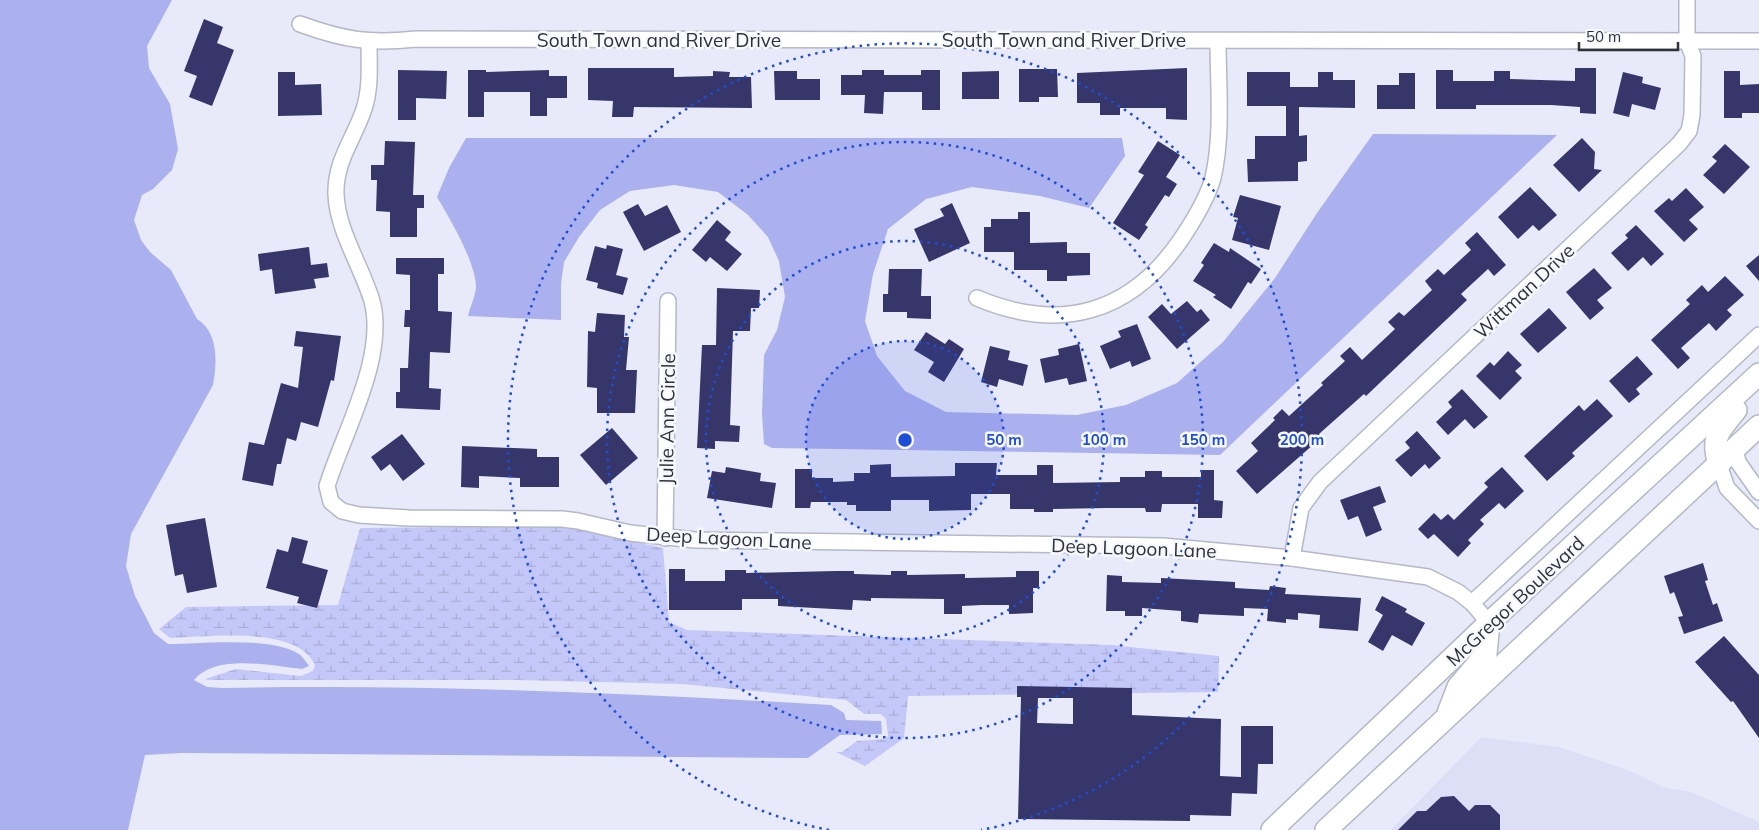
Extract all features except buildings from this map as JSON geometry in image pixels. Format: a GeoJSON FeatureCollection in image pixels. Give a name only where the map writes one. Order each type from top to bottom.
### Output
{"type":"FeatureCollection","features":[{"type":"Feature","properties":{"kind":"main road","name":"McGregor Boulevard"},"geometry":{"type":"LineString","coordinates":[[1272,830],[1489,623],[1759,374]]}},
{"type":"Feature","properties":{"kind":"main road"},"geometry":{"type":"LineString","coordinates":[[1719,464],[1715,452],[1715,437],[1759,380]]}},
{"type":"Feature","properties":{"kind":"main road","name":"McGregor Boulevard"},"geometry":{"type":"LineString","coordinates":[[1326,830],[1759,426]]}},
{"type":"Feature","properties":{"kind":"main road"},"geometry":{"type":"LineString","coordinates":[[1446,718],[1458,687],[1486,654],[1489,623]]}},
{"type":"Feature","properties":{"kind":"street","name":"Wittman Drive"},"geometry":{"type":"LineString","coordinates":[[1292,558],[1297,521],[1301,508],[1310,493],[1680,144],[1689,131],[1692,115],[1693,56],[1687,41],[1687,0]]}},
{"type":"Feature","properties":{"kind":"street"},"geometry":{"type":"LineString","coordinates":[[300,24],[346,39],[370,42]]}},
{"type":"Feature","properties":{"kind":"street","name":"South Town and River Drive"},"geometry":{"type":"LineString","coordinates":[[370,42],[416,39],[1759,41]]}},
{"type":"Feature","properties":{"kind":"street"},"geometry":{"type":"LineString","coordinates":[[977,298],[1007,310],[1035,315],[1068,316],[1099,308],[1129,294],[1161,266],[1192,223],[1212,180],[1218,144],[1218,41]]}},
{"type":"Feature","properties":{"kind":"street","name":"Deep Lagoon Lane"},"geometry":{"type":"LineString","coordinates":[[370,42],[368,93],[359,122],[344,151],[339,166],[336,195],[342,224],[360,265],[373,304],[374,337],[362,388],[327,486],[331,502],[342,511],[359,516],[409,518],[562,519],[665,538],[695,540],[1163,546],[1292,558],[1428,577],[1458,592],[1472,603],[1489,623]]}},
{"type":"Feature","properties":{"kind":"street","name":"Julie Ann Circle"},"geometry":{"type":"LineString","coordinates":[[665,538],[668,302]]}},
{"type":"Feature","properties":{"kind":"street"},"geometry":{"type":"LineString","coordinates":[[1472,603],[1759,335]]}},
{"type":"Feature","properties":{"kind":"street"},"geometry":{"type":"LineString","coordinates":[[1735,448],[1738,462],[1759,492]]}},
{"type":"Feature","properties":{"kind":"street"},"geometry":{"type":"LineString","coordinates":[[1719,464],[1726,488],[1759,521]]}},
{"type":"Feature","properties":{"kind":"shaded area"},"geometry":{"type":"Polygon","coordinates":[[[0,0],[172,0],[147,46],[149,68],[170,104],[178,149],[172,170],[153,189],[142,195],[134,220],[141,240],[150,252],[171,270],[197,319],[209,332],[215,349],[215,367],[213,385],[131,534],[126,566],[135,596],[154,633],[168,644],[236,642],[272,645],[287,648],[299,654],[309,666],[302,669],[260,664],[230,664],[216,666],[194,680],[207,687],[223,688],[375,687],[527,690],[831,705],[844,713],[846,720],[881,721],[882,734],[840,735],[808,758],[182,753],[145,755],[128,830],[0,830],[0,0]]]}},
{"type":"Feature","properties":{"kind":"shaded area"},"geometry":{"type":"Polygon","coordinates":[[[1373,134],[1557,135],[1220,455],[772,448],[764,444],[762,414],[764,355],[777,330],[785,297],[779,261],[768,237],[748,215],[718,192],[674,185],[630,191],[600,210],[579,237],[564,262],[561,284],[561,320],[468,316],[476,290],[475,276],[461,240],[437,197],[449,168],[466,138],[1122,138],[1125,156],[1089,208],[1040,196],[972,187],[926,199],[888,229],[873,274],[865,321],[877,356],[905,391],[946,412],[1077,415],[1126,405],[1177,383],[1223,342],[1275,278],[1317,213],[1373,134]]]}},
{"type":"Feature","properties":{"kind":"shaded area"},"geometry":{"type":"Polygon","coordinates":[[[1481,737],[1559,747],[1628,770],[1663,787],[1691,792],[1759,822],[1759,830],[1391,830],[1481,737]]]}},
{"type":"Feature","properties":{"kind":"green space"},"geometry":{"type":"Polygon","coordinates":[[[564,526],[663,548],[669,622],[687,630],[1110,645],[1219,656],[1218,692],[908,696],[904,738],[865,766],[836,752],[842,752],[857,741],[885,739],[888,736],[886,719],[881,714],[864,714],[846,700],[682,684],[516,680],[208,680],[205,679],[236,669],[301,676],[313,671],[315,665],[305,652],[290,644],[271,639],[250,636],[170,638],[159,629],[186,607],[338,605],[360,528],[564,526]]]}}]}
